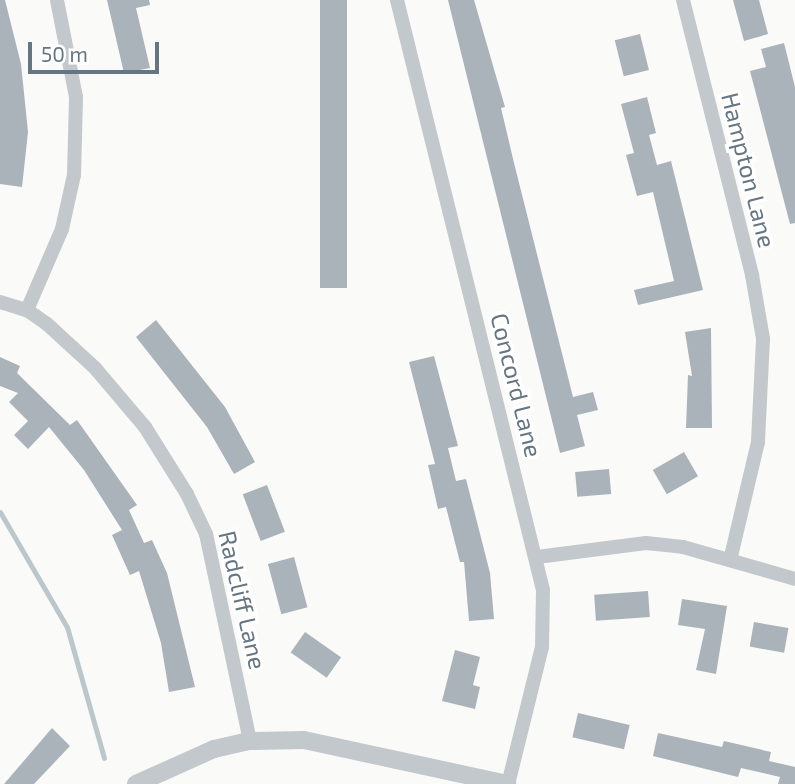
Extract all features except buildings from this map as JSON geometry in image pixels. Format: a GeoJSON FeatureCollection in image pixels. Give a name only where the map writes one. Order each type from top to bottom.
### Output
{"type":"FeatureCollection","features":[{"type":"Feature","properties":{"kind":"street"},"geometry":{"type":"LineString","coordinates":[[27,310],[62,229],[74,175],[76,97],[57,0]]}},
{"type":"Feature","properties":{"kind":"street","name":"Concord Lane"},"geometry":{"type":"LineString","coordinates":[[397,0],[537,557],[543,602],[542,647],[507,784]]}},
{"type":"Feature","properties":{"kind":"street","name":"Hampton Lane"},"geometry":{"type":"LineString","coordinates":[[683,0],[752,275],[763,339],[758,442],[730,560]]}},
{"type":"Feature","properties":{"kind":"street","name":"Radcliff Lane"},"geometry":{"type":"LineString","coordinates":[[0,302],[27,310],[103,378],[145,427],[187,494],[206,534],[250,741]]}},
{"type":"Feature","properties":{"kind":"street"},"geometry":{"type":"LineString","coordinates":[[537,557],[646,543],[730,560],[795,579]]}},
{"type":"Feature","properties":{"kind":"street"},"geometry":{"type":"LineString","coordinates":[[136,784],[188,759],[250,741],[304,740],[361,750],[507,784]]}},
{"type":"Feature","properties":{"kind":"waterway"},"geometry":{"type":"LineString","coordinates":[[0,512],[67,627],[104,758]]}}]}
